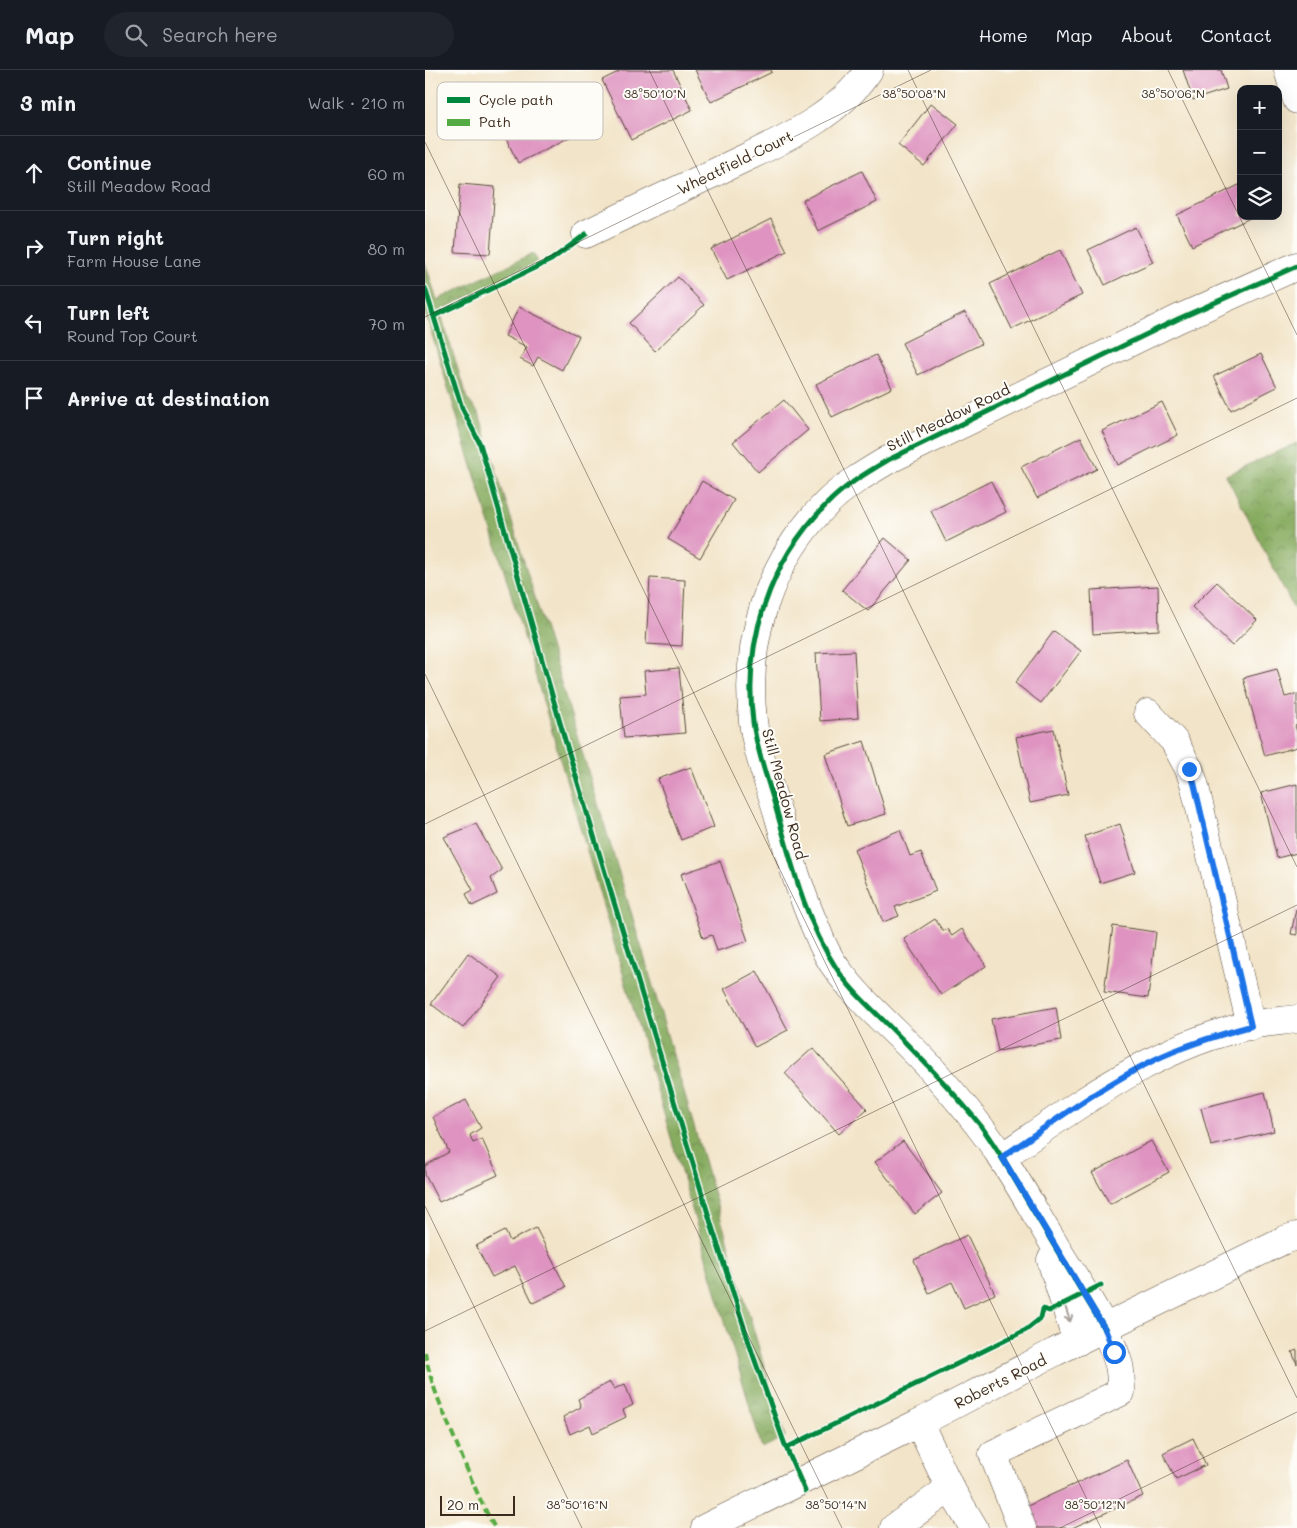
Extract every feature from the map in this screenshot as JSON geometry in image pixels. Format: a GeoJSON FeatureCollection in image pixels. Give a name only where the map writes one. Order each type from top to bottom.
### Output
{"type":"FeatureCollection","features":[{"type":"Feature","properties":{"kind":"street","name":"Wheatfield Court"},"geometry":{"type":"LineString","coordinates":[[586,234],[789,136],[823,116],[853,90],[869,70]]}},
{"type":"Feature","properties":{"kind":"street"},"geometry":{"type":"LineString","coordinates":[[1288,70],[1297,100]]}},
{"type":"Feature","properties":{"kind":"street","name":"Still Meadow Road"},"geometry":{"type":"LineString","coordinates":[[1021,1528],[993,1454],[1121,1392],[1120,1367],[1105,1329],[1002,1157],[980,1126],[934,1071],[857,994],[835,967],[818,935],[791,864],[777,810],[763,768],[753,723],[750,684],[753,648],[762,608],[778,570],[799,536],[826,505],[853,481],[888,460],[1134,340],[1297,266]]}},
{"type":"Feature","properties":{"kind":"street"},"geometry":{"type":"LineString","coordinates":[[1148,713],[1175,741],[1194,783],[1251,1026]]}},
{"type":"Feature","properties":{"kind":"street"},"geometry":{"type":"LineString","coordinates":[[1002,1157],[1106,1086],[1154,1060],[1213,1037],[1251,1026],[1297,1019]]}},
{"type":"Feature","properties":{"kind":"street","name":"Still Meadow Road"},"geometry":{"type":"LineString","coordinates":[[1038,1218],[1077,1342]]}},
{"type":"Feature","properties":{"kind":"street","name":"Roberts Road"},"geometry":{"type":"LineString","coordinates":[[705,1528],[919,1423],[1077,1342],[1284,1240],[1297,1236]]}},
{"type":"Feature","properties":{"kind":"street"},"geometry":{"type":"LineString","coordinates":[[919,1423],[951,1488],[974,1528]]}},
{"type":"Feature","properties":{"kind":"street"},"geometry":{"type":"LineString","coordinates":[[894,1528],[951,1488]]}},
{"type":"Feature","properties":{"kind":"green space"},"geometry":{"type":"Polygon","coordinates":[[[533,253],[538,262],[440,311],[467,399],[479,413],[632,915],[785,1437],[762,1448],[526,643],[425,312],[425,262],[437,300],[533,253]]]}},
{"type":"Feature","properties":{"kind":"green space"},"geometry":{"type":"Polygon","coordinates":[[[1297,443],[1297,615],[1226,475],[1297,443]]]}},
{"type":"Feature","properties":{"kind":"building"},"geometry":{"type":"Polygon","coordinates":[[[622,70],[673,70],[692,110],[631,140],[602,80],[622,70]]]}},
{"type":"Feature","properties":{"kind":"building"},"geometry":{"type":"Polygon","coordinates":[[[695,70],[771,70],[772,72],[711,102],[695,70]]]}},
{"type":"Feature","properties":{"kind":"building"},"geometry":{"type":"Polygon","coordinates":[[[1183,70],[1221,70],[1227,89],[1193,100],[1183,70]]]}},
{"type":"Feature","properties":{"kind":"building"},"geometry":{"type":"Polygon","coordinates":[[[931,103],[958,124],[924,166],[898,145],[931,103]]]}},
{"type":"Feature","properties":{"kind":"building"},"geometry":{"type":"Polygon","coordinates":[[[507,140],[564,140],[518,163],[507,140]]]}},
{"type":"Feature","properties":{"kind":"building"},"geometry":{"type":"Polygon","coordinates":[[[862,171],[877,202],[818,231],[803,200],[862,171]]]}},
{"type":"Feature","properties":{"kind":"building"},"geometry":{"type":"Polygon","coordinates":[[[460,184],[495,187],[490,254],[455,252],[460,184]]]}},
{"type":"Feature","properties":{"kind":"building"},"geometry":{"type":"Polygon","coordinates":[[[1237,186],[1237,220],[1246,220],[1192,246],[1177,215],[1237,186]]]}},
{"type":"Feature","properties":{"kind":"building"},"geometry":{"type":"Polygon","coordinates":[[[771,219],[787,251],[727,280],[711,249],[771,219]]]}},
{"type":"Feature","properties":{"kind":"building"},"geometry":{"type":"Polygon","coordinates":[[[1136,227],[1153,262],[1105,285],[1088,250],[1136,227]]]}},
{"type":"Feature","properties":{"kind":"building"},"geometry":{"type":"Polygon","coordinates":[[[1060,250],[1082,295],[1012,329],[990,284],[1060,250]]]}},
{"type":"Feature","properties":{"kind":"building"},"geometry":{"type":"Polygon","coordinates":[[[678,277],[704,305],[655,351],[629,323],[678,277]]]}},
{"type":"Feature","properties":{"kind":"building"},"geometry":{"type":"Polygon","coordinates":[[[519,307],[579,336],[562,370],[538,357],[533,366],[520,359],[527,347],[505,336],[519,307]]]}},
{"type":"Feature","properties":{"kind":"building"},"geometry":{"type":"Polygon","coordinates":[[[965,312],[981,344],[918,375],[902,343],[965,312]]]}},
{"type":"Feature","properties":{"kind":"building"},"geometry":{"type":"Polygon","coordinates":[[[1261,354],[1277,387],[1231,410],[1214,376],[1261,354]]]}},
{"type":"Feature","properties":{"kind":"building"},"geometry":{"type":"Polygon","coordinates":[[[876,355],[892,388],[832,417],[816,384],[876,355]]]}},
{"type":"Feature","properties":{"kind":"building"},"geometry":{"type":"Polygon","coordinates":[[[784,400],[808,430],[758,472],[733,442],[784,400]]]}},
{"type":"Feature","properties":{"kind":"building"},"geometry":{"type":"Polygon","coordinates":[[[1162,402],[1178,435],[1118,465],[1102,431],[1162,402]]]}},
{"type":"Feature","properties":{"kind":"building"},"geometry":{"type":"Polygon","coordinates":[[[1081,437],[1097,469],[1037,498],[1021,467],[1081,437]]]}},
{"type":"Feature","properties":{"kind":"building"},"geometry":{"type":"Polygon","coordinates":[[[702,481],[734,500],[700,558],[668,539],[702,481]]]}},
{"type":"Feature","properties":{"kind":"building"},"geometry":{"type":"Polygon","coordinates":[[[991,481],[1006,512],[946,542],[931,511],[991,481]]]}},
{"type":"Feature","properties":{"kind":"building"},"geometry":{"type":"Polygon","coordinates":[[[885,538],[911,560],[868,611],[842,590],[885,538]]]}},
{"type":"Feature","properties":{"kind":"building"},"geometry":{"type":"Polygon","coordinates":[[[650,578],[685,580],[682,646],[646,644],[650,578]]]}},
{"type":"Feature","properties":{"kind":"building"},"geometry":{"type":"Polygon","coordinates":[[[1217,582],[1257,620],[1232,646],[1192,607],[1217,582]]]}},
{"type":"Feature","properties":{"kind":"building"},"geometry":{"type":"Polygon","coordinates":[[[1158,586],[1159,630],[1093,634],[1091,590],[1158,586]]]}},
{"type":"Feature","properties":{"kind":"building"},"geometry":{"type":"Polygon","coordinates":[[[1054,631],[1081,651],[1041,703],[1015,683],[1054,631]]]}},
{"type":"Feature","properties":{"kind":"building"},"geometry":{"type":"Polygon","coordinates":[[[854,651],[858,718],[820,721],[816,653],[854,651]]]}},
{"type":"Feature","properties":{"kind":"building"},"geometry":{"type":"Polygon","coordinates":[[[679,668],[685,733],[624,738],[620,696],[646,694],[644,671],[679,668]]]}},
{"type":"Feature","properties":{"kind":"building"},"geometry":{"type":"Polygon","coordinates":[[[1277,669],[1285,697],[1297,694],[1297,725],[1295,726],[1297,747],[1265,756],[1243,678],[1277,669]]]}},
{"type":"Feature","properties":{"kind":"building"},"geometry":{"type":"Polygon","coordinates":[[[1054,729],[1068,795],[1030,803],[1016,737],[1054,729]]]}},
{"type":"Feature","properties":{"kind":"building"},"geometry":{"type":"Polygon","coordinates":[[[864,741],[886,814],[847,826],[825,754],[864,741]]]}},
{"type":"Feature","properties":{"kind":"building"},"geometry":{"type":"Polygon","coordinates":[[[691,767],[714,827],[681,840],[658,779],[691,767]]]}},
{"type":"Feature","properties":{"kind":"building"},"geometry":{"type":"Polygon","coordinates":[[[1297,784],[1297,853],[1277,858],[1261,793],[1297,784]]]}},
{"type":"Feature","properties":{"kind":"building"},"geometry":{"type":"Polygon","coordinates":[[[476,824],[502,870],[491,878],[497,894],[472,906],[466,894],[473,890],[444,837],[476,824]]]}},
{"type":"Feature","properties":{"kind":"building"},"geometry":{"type":"Polygon","coordinates":[[[1120,824],[1135,872],[1100,883],[1085,836],[1120,824]]]}},
{"type":"Feature","properties":{"kind":"building"},"geometry":{"type":"Polygon","coordinates":[[[900,830],[910,856],[921,852],[936,891],[895,907],[899,916],[883,922],[854,849],[900,830]]]}},
{"type":"Feature","properties":{"kind":"building"},"geometry":{"type":"Polygon","coordinates":[[[720,861],[748,941],[717,951],[712,935],[703,938],[681,874],[720,861]]]}},
{"type":"Feature","properties":{"kind":"building"},"geometry":{"type":"Polygon","coordinates":[[[1297,909],[1297,935],[1291,934],[1297,909]]]}},
{"type":"Feature","properties":{"kind":"building"},"geometry":{"type":"Polygon","coordinates":[[[935,919],[943,931],[947,929],[952,936],[962,929],[986,966],[941,995],[904,939],[935,919]]]}},
{"type":"Feature","properties":{"kind":"building"},"geometry":{"type":"Polygon","coordinates":[[[1113,926],[1156,932],[1148,998],[1104,992],[1113,926]]]}},
{"type":"Feature","properties":{"kind":"building"},"geometry":{"type":"Polygon","coordinates":[[[468,953],[501,977],[463,1028],[431,1004],[468,953]]]}},
{"type":"Feature","properties":{"kind":"building"},"geometry":{"type":"Polygon","coordinates":[[[757,971],[788,1030],[755,1047],[724,989],[757,971]]]}},
{"type":"Feature","properties":{"kind":"building"},"geometry":{"type":"Polygon","coordinates":[[[1056,1007],[1061,1040],[998,1051],[991,1019],[1056,1007]]]}},
{"type":"Feature","properties":{"kind":"building"},"geometry":{"type":"Polygon","coordinates":[[[813,1048],[867,1109],[839,1134],[785,1073],[813,1048]]]}},
{"type":"Feature","properties":{"kind":"building"},"geometry":{"type":"Polygon","coordinates":[[[1265,1092],[1274,1131],[1211,1146],[1201,1108],[1265,1092]]]}},
{"type":"Feature","properties":{"kind":"building"},"geometry":{"type":"Polygon","coordinates":[[[466,1100],[481,1128],[470,1135],[473,1143],[482,1139],[498,1175],[439,1202],[425,1175],[425,1166],[449,1152],[433,1117],[466,1100]]]}},
{"type":"Feature","properties":{"kind":"building"},"geometry":{"type":"Polygon","coordinates":[[[903,1141],[942,1193],[915,1214],[875,1162],[903,1141]]]}},
{"type":"Feature","properties":{"kind":"building"},"geometry":{"type":"Polygon","coordinates":[[[1151,1141],[1169,1172],[1110,1204],[1092,1173],[1151,1141]]]}},
{"type":"Feature","properties":{"kind":"building"},"geometry":{"type":"Polygon","coordinates":[[[536,1228],[566,1287],[533,1303],[515,1266],[492,1277],[476,1246],[505,1231],[510,1241],[536,1228]]]}},
{"type":"Feature","properties":{"kind":"building"},"geometry":{"type":"Polygon","coordinates":[[[967,1235],[995,1294],[964,1308],[952,1282],[929,1293],[914,1260],[967,1235]]]}},
{"type":"Feature","properties":{"kind":"building"},"geometry":{"type":"Polygon","coordinates":[[[1297,1350],[1297,1364],[1292,1352],[1297,1350]]]}},
{"type":"Feature","properties":{"kind":"building"},"geometry":{"type":"Polygon","coordinates":[[[610,1382],[614,1389],[625,1384],[633,1405],[623,1410],[626,1417],[593,1433],[590,1425],[570,1434],[563,1417],[581,1407],[578,1399],[610,1382]]]}},
{"type":"Feature","properties":{"kind":"building"},"geometry":{"type":"Polygon","coordinates":[[[1193,1438],[1206,1465],[1176,1479],[1163,1453],[1193,1438]]]}},
{"type":"Feature","properties":{"kind":"building"},"geometry":{"type":"Polygon","coordinates":[[[1127,1460],[1143,1496],[1072,1528],[1032,1528],[1023,1508],[1127,1460]]]}},
{"type":"Feature","properties":{"kind":"marked path"},"geometry":{"type":"LineString","coordinates":[[425,1352],[430,1375],[442,1408],[484,1507],[495,1528]]}},
{"type":"Feature","properties":{"kind":"cycle path"},"geometry":{"type":"LineString","coordinates":[[434,316],[551,260],[586,234]]}},
{"type":"Feature","properties":{"kind":"cycle path"},"geometry":{"type":"LineString","coordinates":[[1105,1329],[981,1126],[937,1075],[854,990],[841,974],[815,930],[800,891],[755,734],[751,692],[752,663],[757,634],[764,605],[775,578],[789,552],[806,527],[826,505],[856,480],[888,460],[1178,319],[1297,266]]}},
{"type":"Feature","properties":{"kind":"cycle path"},"geometry":{"type":"LineString","coordinates":[[425,288],[462,408],[480,444],[565,740],[713,1230],[753,1355],[785,1445],[805,1491]]}},
{"type":"Feature","properties":{"kind":"cycle path"},"geometry":{"type":"LineString","coordinates":[[786,1448],[1026,1330],[1041,1318],[1043,1309],[1049,1311],[1101,1285]]}},
{"type":"Feature","properties":{"kind":"route"},"geometry":{"type":"LineString","coordinates":[[1114,1352],[1105,1329],[1002,1157],[1106,1086],[1154,1060],[1213,1037],[1251,1026],[1194,783],[1189,769]]}}]}
